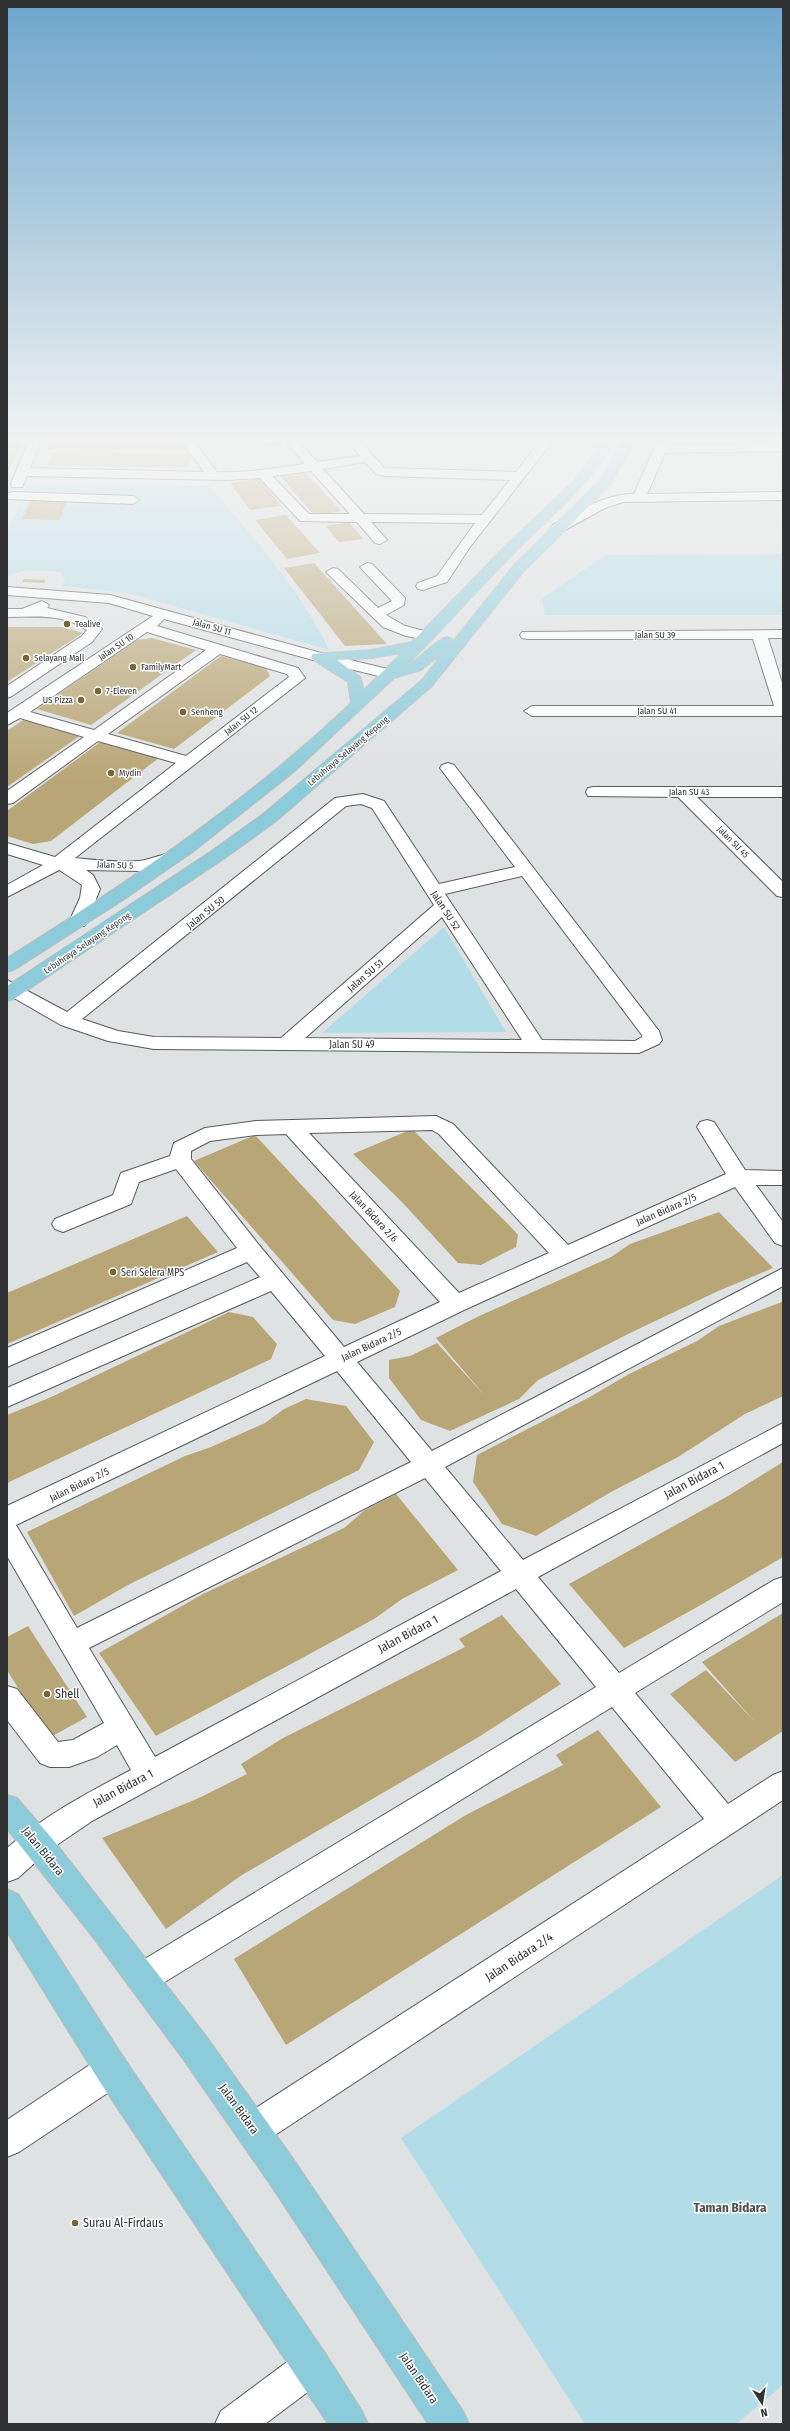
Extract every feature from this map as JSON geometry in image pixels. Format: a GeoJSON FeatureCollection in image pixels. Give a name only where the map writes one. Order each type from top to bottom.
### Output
{"type":"FeatureCollection","features":[{"type":"Feature","properties":{"kind":"main road"},"geometry":{"type":"LineString","coordinates":[[7,966],[129,890],[222,822],[289,768],[391,674],[416,646],[505,555]]}},
{"type":"Feature","properties":{"kind":"main road","name":"Lebuhraya Selayang Kepong"},"geometry":{"type":"LineString","coordinates":[[10,991],[220,854],[269,818],[427,683],[510,580],[533,555]]}},
{"type":"Feature","properties":{"kind":"main road"},"geometry":{"type":"LineString","coordinates":[[391,674],[409,671],[421,665],[510,580]]}},
{"type":"Feature","properties":{"kind":"main road"},"geometry":{"type":"LineString","coordinates":[[318,657],[377,654],[416,646]]}},
{"type":"Feature","properties":{"kind":"main road"},"geometry":{"type":"LineString","coordinates":[[318,657],[338,667],[355,680],[360,704]]}},
{"type":"Feature","properties":{"kind":"main road"},"geometry":{"type":"LineString","coordinates":[[373,730],[375,720],[394,692],[395,682],[391,674]]}},
{"type":"Feature","properties":{"kind":"main road","name":"Jalan Bidara"},"geometry":{"type":"LineString","coordinates":[[7,1808],[37,1841],[144,1977],[254,2129],[450,2424]]}},
{"type":"Feature","properties":{"kind":"main road"},"geometry":{"type":"LineString","coordinates":[[7,1904],[112,2070],[312,2366],[349,2424]]}},
{"type":"Feature","properties":{"kind":"street"},"geometry":{"type":"LineString","coordinates":[[423,586],[442,579],[457,555]]}},
{"type":"Feature","properties":{"kind":"street"},"geometry":{"type":"LineString","coordinates":[[367,567],[398,598],[399,602],[394,606],[376,614]]}},
{"type":"Feature","properties":{"kind":"street"},"geometry":{"type":"LineString","coordinates":[[333,572],[390,627],[427,636]]}},
{"type":"Feature","properties":{"kind":"street","name":"Jalan SU 11"},"geometry":{"type":"LineString","coordinates":[[7,592],[64,594],[110,599],[318,657],[391,674]]}},
{"type":"Feature","properties":{"kind":"street"},"geometry":{"type":"LineString","coordinates":[[29,611],[64,594]]}},
{"type":"Feature","properties":{"kind":"street"},"geometry":{"type":"LineString","coordinates":[[7,613],[29,611],[64,614],[86,622],[95,629],[87,639],[7,693]]}},
{"type":"Feature","properties":{"kind":"street","name":"Jalan SU 10"},"geometry":{"type":"LineString","coordinates":[[13,717],[164,614]]}},
{"type":"Feature","properties":{"kind":"street","name":"Jalan SU 12"},"geometry":{"type":"LineString","coordinates":[[7,892],[56,864],[297,678],[293,671],[146,627]]}},
{"type":"Feature","properties":{"kind":"street"},"geometry":{"type":"LineString","coordinates":[[759,634],[783,711]]}},
{"type":"Feature","properties":{"kind":"street","name":"Jalan SU 39"},"geometry":{"type":"LineString","coordinates":[[527,635],[783,634]]}},
{"type":"Feature","properties":{"kind":"street"},"geometry":{"type":"LineString","coordinates":[[7,799],[217,649]]}},
{"type":"Feature","properties":{"kind":"street","name":"Jalan SU 41"},"geometry":{"type":"LineString","coordinates":[[532,711],[783,711]]}},
{"type":"Feature","properties":{"kind":"street"},"geometry":{"type":"LineString","coordinates":[[13,717],[96,735],[189,762]]}},
{"type":"Feature","properties":{"kind":"street"},"geometry":{"type":"LineString","coordinates":[[439,899],[526,870],[448,768]]}},
{"type":"Feature","properties":{"kind":"street","name":"Jalan SU 43"},"geometry":{"type":"LineString","coordinates":[[594,792],[783,792]]}},
{"type":"Feature","properties":{"kind":"street","name":"Jalan SU 45"},"geometry":{"type":"LineString","coordinates":[[682,792],[782,891]]}},
{"type":"Feature","properties":{"kind":"street","name":"Jalan SU 52"},"geometry":{"type":"LineString","coordinates":[[341,802],[363,799],[378,805],[536,1046]]}},
{"type":"Feature","properties":{"kind":"street","name":"Jalan SU 50"},"geometry":{"type":"LineString","coordinates":[[68,1021],[341,802]]}},
{"type":"Feature","properties":{"kind":"street","name":"Jalan SU 5"},"geometry":{"type":"LineString","coordinates":[[7,848],[56,864],[86,876],[91,885],[91,895],[84,905],[78,922]]}},
{"type":"Feature","properties":{"kind":"street","name":"Jalan SU 5"},"geometry":{"type":"LineString","coordinates":[[56,864],[116,867],[140,866],[172,858]]}},
{"type":"Feature","properties":{"kind":"street","name":"Jalan SU 49"},"geometry":{"type":"LineString","coordinates":[[10,991],[68,1021],[115,1037],[154,1043],[639,1047],[649,1044],[652,1040],[652,1035],[526,870]]}},
{"type":"Feature","properties":{"kind":"street","name":"Jalan SU 51"},"geometry":{"type":"LineString","coordinates":[[286,1044],[439,899]]}},
{"type":"Feature","properties":{"kind":"street"},"geometry":{"type":"LineString","coordinates":[[564,1255],[446,1129],[436,1123],[256,1128],[205,1135],[181,1148],[180,1160],[251,1251],[725,1822]]}},
{"type":"Feature","properties":{"kind":"street","name":"Jalan Bidara 2/6"},"geometry":{"type":"LineString","coordinates":[[291,1127],[456,1304]]}},
{"type":"Feature","properties":{"kind":"street"},"geometry":{"type":"LineString","coordinates":[[707,1127],[739,1177],[783,1238]]}},
{"type":"Feature","properties":{"kind":"street"},"geometry":{"type":"LineString","coordinates":[[63,1224],[123,1199],[129,1178],[180,1160]]}},
{"type":"Feature","properties":{"kind":"street"},"geometry":{"type":"LineString","coordinates":[[739,1177],[783,1178]]}},
{"type":"Feature","properties":{"kind":"street","name":"Jalan Bidara 2/5"},"geometry":{"type":"LineString","coordinates":[[7,1518],[456,1304],[739,1177]]}},
{"type":"Feature","properties":{"kind":"street"},"geometry":{"type":"LineString","coordinates":[[7,1358],[251,1251]]}},
{"type":"Feature","properties":{"kind":"street"},"geometry":{"type":"LineString","coordinates":[[71,1644],[428,1465],[783,1276]]}},
{"type":"Feature","properties":{"kind":"street"},"geometry":{"type":"LineString","coordinates":[[7,1398],[275,1280]]}},
{"type":"Feature","properties":{"kind":"street","name":"Jalan Bidara 1"},"geometry":{"type":"LineString","coordinates":[[7,1868],[37,1841],[82,1811],[783,1432]]}},
{"type":"Feature","properties":{"kind":"street"},"geometry":{"type":"LineString","coordinates":[[7,1533],[71,1644],[149,1774]]}},
{"type":"Feature","properties":{"kind":"street"},"geometry":{"type":"LineString","coordinates":[[144,1977],[614,1689],[783,1588]]}},
{"type":"Feature","properties":{"kind":"street"},"geometry":{"type":"LineString","coordinates":[[7,1698],[50,1754],[60,1757],[72,1755],[120,1726]]}},
{"type":"Feature","properties":{"kind":"street","name":"Jalan Bidara 2/4"},"geometry":{"type":"LineString","coordinates":[[254,2129],[783,1784]]}},
{"type":"Feature","properties":{"kind":"street"},"geometry":{"type":"LineString","coordinates":[[7,2140],[112,2070]]}},
{"type":"Feature","properties":{"kind":"street"},"geometry":{"type":"LineString","coordinates":[[234,2424],[312,2366]]}},
{"type":"Feature","properties":{"kind":"shaded area"},"geometry":{"type":"Polygon","coordinates":[[[7,555],[268,555],[304,606],[318,628],[329,650],[128,593],[62,586],[65,579],[60,572],[26,570],[7,576],[7,555]]]}},
{"type":"Feature","properties":{"kind":"shaded area"},"geometry":{"type":"Polygon","coordinates":[[[605,555],[783,555],[783,615],[545,615],[542,598],[605,555]]]}},
{"type":"Feature","properties":{"kind":"shaded area"},"geometry":{"type":"Polygon","coordinates":[[[444,927],[506,1032],[322,1033],[444,927]]]}},
{"type":"Feature","properties":{"kind":"shaded area"},"geometry":{"type":"Polygon","coordinates":[[[783,1875],[783,2385],[736,2424],[585,2424],[401,2138],[783,1875]]]}},
{"type":"Feature","properties":{"kind":"building"},"geometry":{"type":"Polygon","coordinates":[[[284,555],[307,555],[287,559],[284,555]]]}},
{"type":"Feature","properties":{"kind":"building"},"geometry":{"type":"Polygon","coordinates":[[[314,563],[387,644],[345,646],[284,568],[314,563]]]}},
{"type":"Feature","properties":{"kind":"building"},"geometry":{"type":"Polygon","coordinates":[[[24,579],[46,580],[44,583],[22,582],[24,579]]]}},
{"type":"Feature","properties":{"kind":"building","name":"Selayang Mall"},"geometry":{"type":"Polygon","coordinates":[[[7,627],[63,627],[83,633],[7,682],[7,627]]]}},
{"type":"Feature","properties":{"kind":"building"},"geometry":{"type":"Polygon","coordinates":[[[152,638],[196,650],[91,725],[37,709],[137,640],[152,638]]]}},
{"type":"Feature","properties":{"kind":"building"},"geometry":{"type":"Polygon","coordinates":[[[221,656],[266,668],[270,676],[174,749],[117,733],[221,656]]]}},
{"type":"Feature","properties":{"kind":"building"},"geometry":{"type":"Polygon","coordinates":[[[26,718],[81,735],[7,787],[7,731],[26,718]]]}},
{"type":"Feature","properties":{"kind":"building"},"geometry":{"type":"Polygon","coordinates":[[[103,740],[160,757],[51,841],[33,844],[7,836],[7,811],[103,740]]]}},
{"type":"Feature","properties":{"kind":"building"},"geometry":{"type":"Polygon","coordinates":[[[412,1129],[518,1235],[516,1247],[481,1265],[458,1263],[401,1201],[353,1154],[412,1129]]]}},
{"type":"Feature","properties":{"kind":"building"},"geometry":{"type":"Polygon","coordinates":[[[255,1135],[400,1291],[395,1307],[355,1324],[333,1320],[194,1161],[255,1135]]]}},
{"type":"Feature","properties":{"kind":"building"},"geometry":{"type":"Polygon","coordinates":[[[719,1212],[773,1268],[716,1292],[628,1334],[538,1380],[519,1399],[450,1431],[421,1420],[389,1378],[389,1360],[410,1356],[437,1343],[485,1396],[436,1338],[477,1317],[611,1257],[630,1244],[719,1212]]]}},
{"type":"Feature","properties":{"kind":"building","name":"Seri Selera MPS"},"geometry":{"type":"Polygon","coordinates":[[[187,1216],[218,1252],[7,1344],[7,1293],[187,1216]]]}},
{"type":"Feature","properties":{"kind":"building"},"geometry":{"type":"Polygon","coordinates":[[[782,1302],[783,1396],[745,1414],[678,1457],[611,1492],[536,1536],[502,1524],[473,1482],[477,1455],[588,1398],[629,1374],[697,1341],[719,1326],[782,1302]]]}},
{"type":"Feature","properties":{"kind":"building"},"geometry":{"type":"Polygon","coordinates":[[[229,1312],[253,1317],[277,1344],[271,1359],[7,1483],[7,1415],[49,1398],[229,1312]]]}},
{"type":"Feature","properties":{"kind":"building"},"geometry":{"type":"Polygon","coordinates":[[[306,1399],[346,1406],[374,1442],[359,1470],[128,1585],[74,1616],[27,1532],[185,1456],[211,1447],[265,1423],[284,1409],[306,1399]]]}},
{"type":"Feature","properties":{"kind":"building"},"geometry":{"type":"Polygon","coordinates":[[[783,1462],[783,1557],[706,1602],[624,1648],[569,1584],[728,1496],[783,1462]]]}},
{"type":"Feature","properties":{"kind":"building"},"geometry":{"type":"Polygon","coordinates":[[[396,1494],[458,1570],[402,1599],[374,1619],[156,1736],[99,1653],[203,1594],[344,1528],[365,1510],[396,1494]]]}},
{"type":"Feature","properties":{"kind":"building"},"geometry":{"type":"Polygon","coordinates":[[[783,1613],[783,1731],[735,1762],[670,1694],[706,1670],[756,1723],[702,1662],[783,1613]]]}},
{"type":"Feature","properties":{"kind":"building"},"geometry":{"type":"Polygon","coordinates":[[[502,1615],[561,1684],[477,1738],[242,1875],[166,1929],[102,1838],[199,1798],[247,1774],[241,1764],[283,1738],[465,1647],[459,1639],[502,1615]]]}},
{"type":"Feature","properties":{"kind":"building","name":"Shell"},"geometry":{"type":"Polygon","coordinates":[[[28,1626],[87,1717],[49,1738],[7,1670],[7,1637],[28,1626]]]}},
{"type":"Feature","properties":{"kind":"building"},"geometry":{"type":"Polygon","coordinates":[[[598,1730],[661,1807],[286,2045],[234,1959],[466,1815],[563,1765],[556,1755],[598,1730]]]}},
{"type":"Feature","properties":{"kind":"place","name":"Tealive"},"geometry":{"type":"Point","coordinates":[67,624]}},
{"type":"Feature","properties":{"kind":"place","name":"Selayang Mall"},"geometry":{"type":"Point","coordinates":[26,658]}},
{"type":"Feature","properties":{"kind":"place","name":"FamilyMart"},"geometry":{"type":"Point","coordinates":[133,667]}},
{"type":"Feature","properties":{"kind":"place","name":"7-Eleven"},"geometry":{"type":"Point","coordinates":[98,691]}},
{"type":"Feature","properties":{"kind":"place","name":"US Pizza"},"geometry":{"type":"Point","coordinates":[81,700]}},
{"type":"Feature","properties":{"kind":"place","name":"Senheng"},"geometry":{"type":"Point","coordinates":[183,712]}},
{"type":"Feature","properties":{"kind":"place","name":"Mydin"},"geometry":{"type":"Point","coordinates":[111,773]}},
{"type":"Feature","properties":{"kind":"place","name":"Seri Selera MPS"},"geometry":{"type":"Point","coordinates":[113,1272]}},
{"type":"Feature","properties":{"kind":"place","name":"Shell"},"geometry":{"type":"Point","coordinates":[47,1694]}},
{"type":"Feature","properties":{"kind":"place","name":"Surau Al-Firdaus"},"geometry":{"type":"Point","coordinates":[75,2223]}},
{"type":"Feature","properties":{"kind":"district","name":"Taman Bidara"},"geometry":{"type":"Point","coordinates":[730,2207]}}]}
